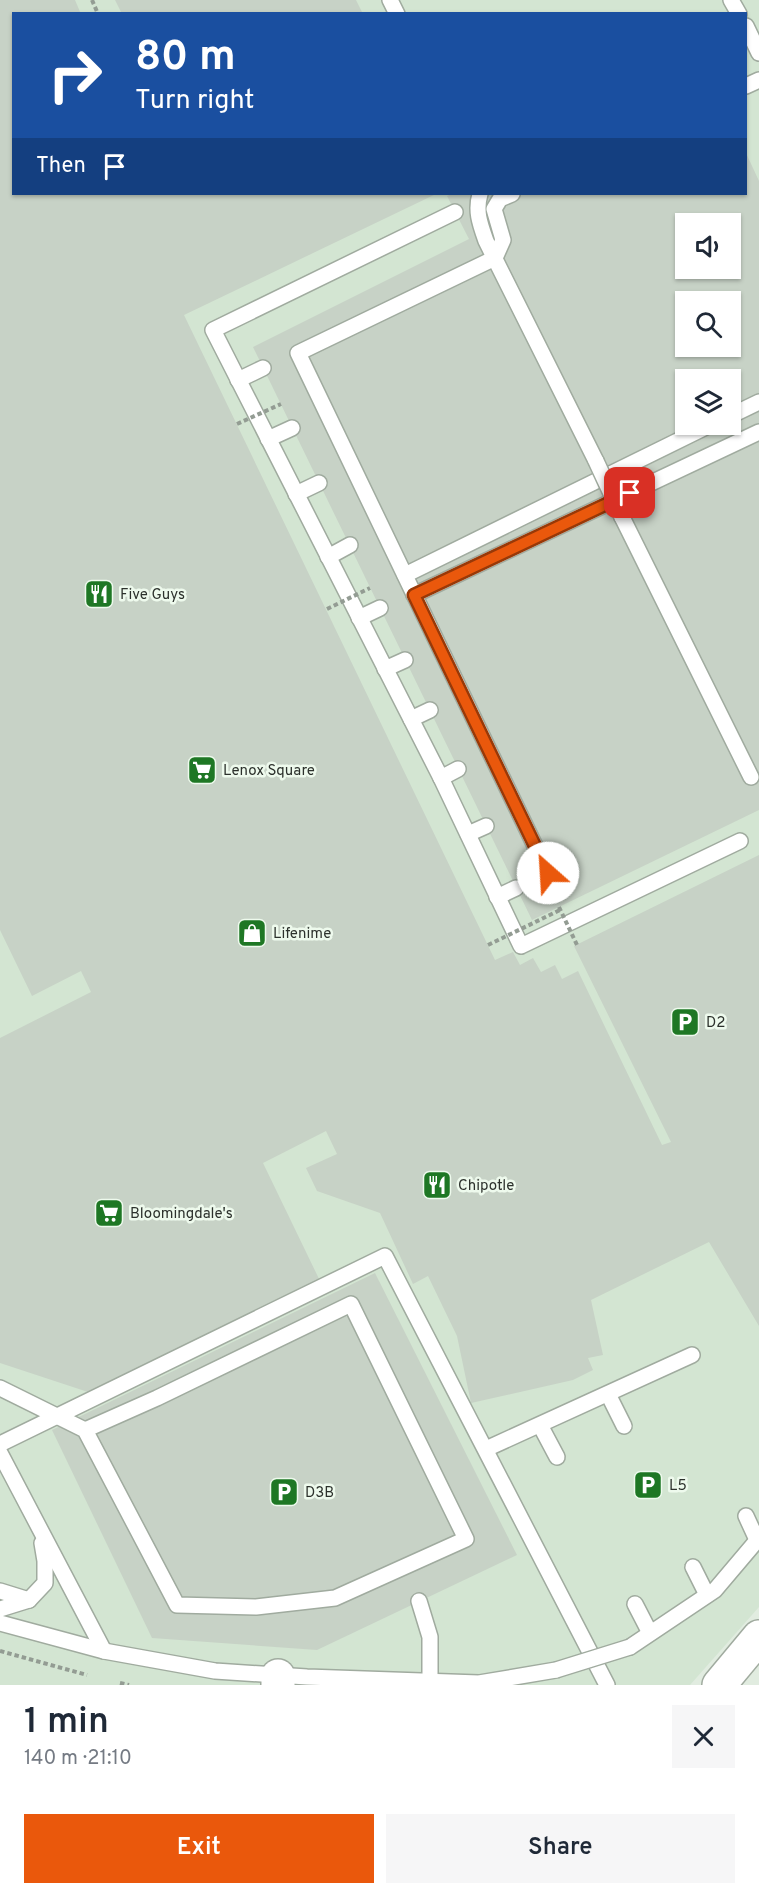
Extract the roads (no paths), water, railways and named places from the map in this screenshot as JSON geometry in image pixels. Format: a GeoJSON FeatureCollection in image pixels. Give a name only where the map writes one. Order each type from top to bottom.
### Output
{"type":"FeatureCollection","features":[{"type":"Feature","properties":{"kind":"street"},"geometry":{"type":"LineString","coordinates":[[719,1685],[759,1637]]}},
{"type":"Feature","properties":{"kind":"lane"},"geometry":{"type":"LineString","coordinates":[[747,29],[753,50]]}},
{"type":"Feature","properties":{"kind":"lane"},"geometry":{"type":"LineString","coordinates":[[480,195],[477,205],[478,218],[495,258],[751,777]]}},
{"type":"Feature","properties":{"kind":"lane"},"geometry":{"type":"LineString","coordinates":[[510,195],[500,199],[494,208],[503,240],[495,258],[298,353],[548,873]]}},
{"type":"Feature","properties":{"kind":"lane"},"geometry":{"type":"LineString","coordinates":[[455,212],[213,330],[441,778],[521,946],[740,841]]}},
{"type":"Feature","properties":{"kind":"lane"},"geometry":{"type":"LineString","coordinates":[[238,380],[263,368]]}},
{"type":"Feature","properties":{"kind":"lane"},"geometry":{"type":"LineString","coordinates":[[741,411],[759,402]]}},
{"type":"Feature","properties":{"kind":"lane"},"geometry":{"type":"LineString","coordinates":[[268,439],[292,428]]}},
{"type":"Feature","properties":{"kind":"lane"},"geometry":{"type":"LineString","coordinates":[[414,595],[759,432]]}},
{"type":"Feature","properties":{"kind":"lane"},"geometry":{"type":"LineString","coordinates":[[405,575],[690,435]]}},
{"type":"Feature","properties":{"kind":"lane"},"geometry":{"type":"LineString","coordinates":[[296,494],[319,483]]}},
{"type":"Feature","properties":{"kind":"lane"},"geometry":{"type":"LineString","coordinates":[[328,557],[350,545]]}},
{"type":"Feature","properties":{"kind":"lane"},"geometry":{"type":"LineString","coordinates":[[359,618],[380,609]]}},
{"type":"Feature","properties":{"kind":"lane"},"geometry":{"type":"LineString","coordinates":[[385,669],[405,660]]}},
{"type":"Feature","properties":{"kind":"lane"},"geometry":{"type":"LineString","coordinates":[[411,719],[430,710]]}},
{"type":"Feature","properties":{"kind":"lane"},"geometry":{"type":"LineString","coordinates":[[441,778],[458,769]]}},
{"type":"Feature","properties":{"kind":"lane"},"geometry":{"type":"LineString","coordinates":[[468,834],[486,826]]}},
{"type":"Feature","properties":{"kind":"lane"},"geometry":{"type":"LineString","coordinates":[[497,897],[516,888]]}},
{"type":"Feature","properties":{"kind":"lane"},"geometry":{"type":"LineString","coordinates":[[0,1444],[385,1256],[607,1685]]}},
{"type":"Feature","properties":{"kind":"lane"},"geometry":{"type":"LineString","coordinates":[[0,1388],[85,1430],[177,1605],[256,1607],[335,1598],[466,1539],[351,1304],[85,1430]]}},
{"type":"Feature","properties":{"kind":"lane"},"geometry":{"type":"LineString","coordinates":[[486,1449],[692,1355]]}},
{"type":"Feature","properties":{"kind":"lane"},"geometry":{"type":"LineString","coordinates":[[608,1394],[624,1426]]}},
{"type":"Feature","properties":{"kind":"lane"},"geometry":{"type":"LineString","coordinates":[[540,1425],[557,1457]]}},
{"type":"Feature","properties":{"kind":"lane"},"geometry":{"type":"LineString","coordinates":[[0,1453],[6,1479],[39,1528],[104,1651]]}},
{"type":"Feature","properties":{"kind":"lane"},"geometry":{"type":"LineString","coordinates":[[0,1623],[104,1651],[278,1680],[479,1683],[556,1670],[630,1647],[715,1590],[758,1539],[746,1516]]}},
{"type":"Feature","properties":{"kind":"lane"},"geometry":{"type":"LineString","coordinates":[[0,1609],[29,1600],[45,1583],[45,1561],[39,1528]]}},
{"type":"Feature","properties":{"kind":"lane"},"geometry":{"type":"LineString","coordinates":[[693,1567],[707,1595]]}},
{"type":"Feature","properties":{"kind":"lane"},"geometry":{"type":"LineString","coordinates":[[0,1591],[29,1600]]}},
{"type":"Feature","properties":{"kind":"lane"},"geometry":{"type":"LineString","coordinates":[[419,1601],[430,1637],[430,1681]]}},
{"type":"Feature","properties":{"kind":"lane"},"geometry":{"type":"LineString","coordinates":[[635,1604],[650,1633]]}},
{"type":"Feature","properties":{"kind":"place","name":"Five Guys"},"geometry":{"type":"Point","coordinates":[99,594]}},
{"type":"Feature","properties":{"kind":"place","name":"Lenox Square"},"geometry":{"type":"Point","coordinates":[202,770]}},
{"type":"Feature","properties":{"kind":"place","name":"Lifenime"},"geometry":{"type":"Point","coordinates":[252,933]}},
{"type":"Feature","properties":{"kind":"place","name":"D2"},"geometry":{"type":"Point","coordinates":[685,1022]}},
{"type":"Feature","properties":{"kind":"place","name":"Chipotle"},"geometry":{"type":"Point","coordinates":[437,1185]}},
{"type":"Feature","properties":{"kind":"place","name":"Bloomingdale's"},"geometry":{"type":"Point","coordinates":[109,1213]}},
{"type":"Feature","properties":{"kind":"place","name":"L5"},"geometry":{"type":"Point","coordinates":[648,1485]}},
{"type":"Feature","properties":{"kind":"place","name":"D3B"},"geometry":{"type":"Point","coordinates":[284,1492]}}]}
